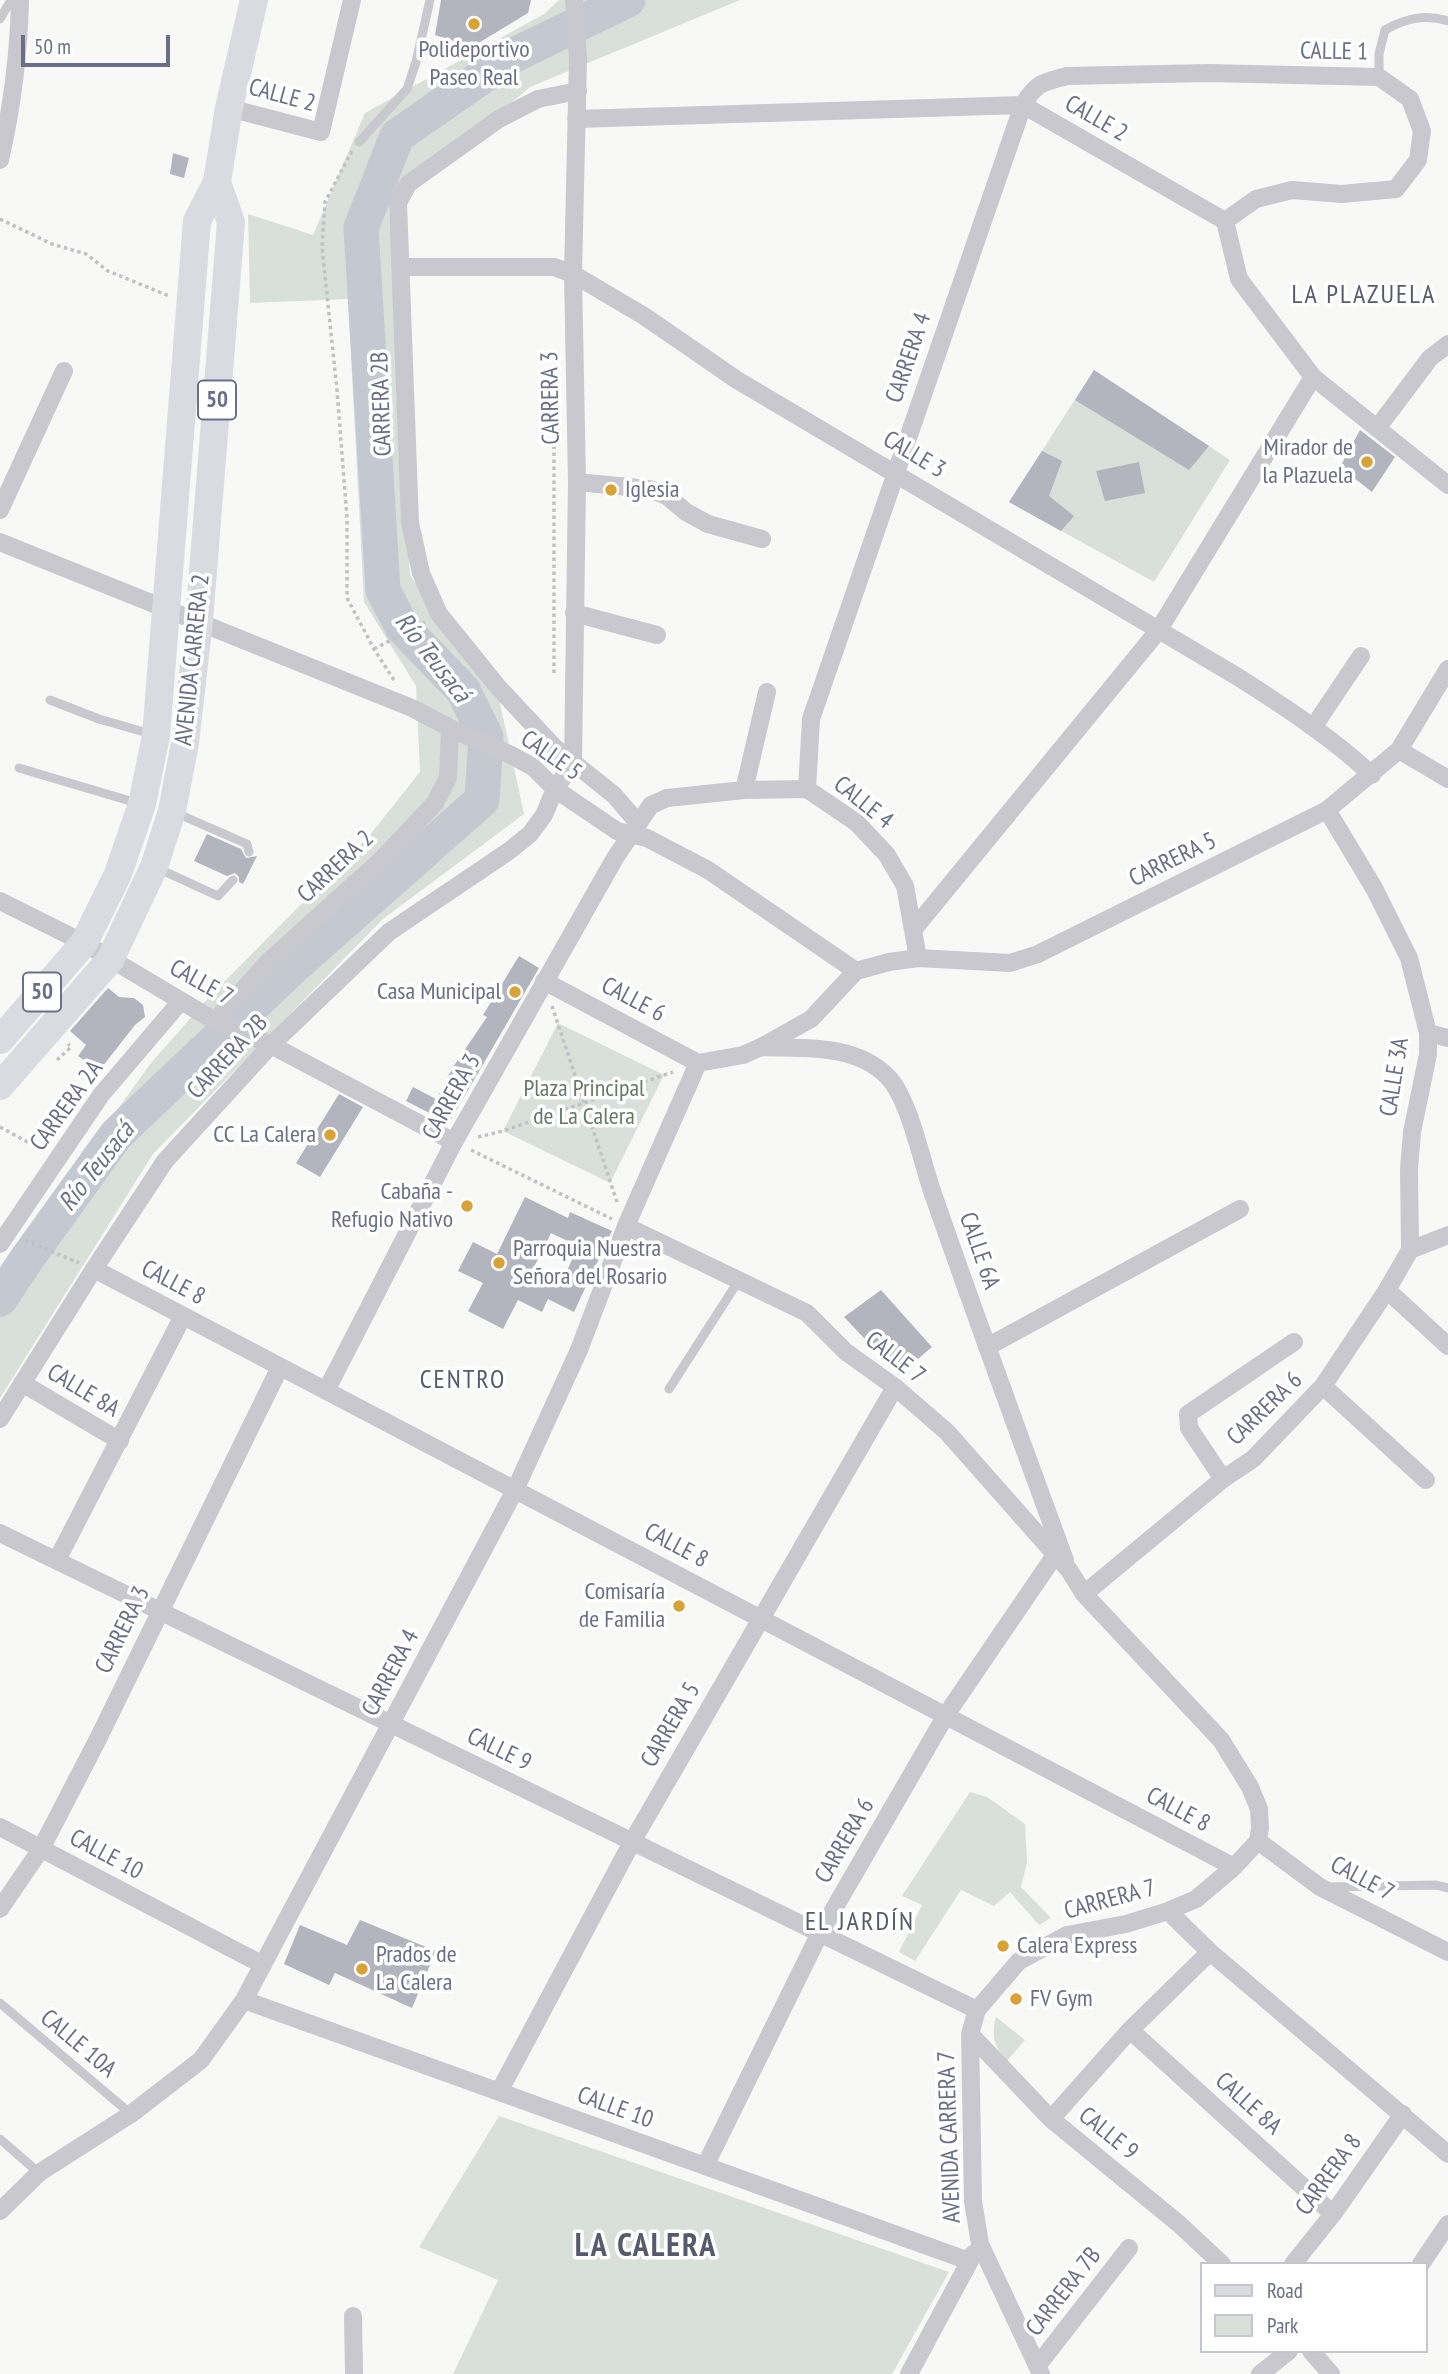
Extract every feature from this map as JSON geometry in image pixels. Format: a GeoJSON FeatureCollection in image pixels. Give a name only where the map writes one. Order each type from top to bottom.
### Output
{"type":"FeatureCollection","features":[{"type":"Feature","properties":{"kind":"main road","name":"AVENIDA CARRERA 2"},"geometry":{"type":"LineString","coordinates":[[0,1040],[84,943],[118,874],[142,804],[156,736],[197,221],[217,182],[229,108],[254,0]]}},
{"type":"Feature","properties":{"kind":"main road","name":"AVENIDA CARRERA 2"},"geometry":{"type":"LineString","coordinates":[[0,1086],[110,960],[154,867],[172,811],[185,743],[199,621],[231,222],[217,182]]}},
{"type":"Feature","properties":{"kind":"main road"},"geometry":{"type":"LineString","coordinates":[[142,804],[172,811]]}},
{"type":"Feature","properties":{"kind":"street"},"geometry":{"type":"LineString","coordinates":[[0,160],[19,44],[20,0]]}},
{"type":"Feature","properties":{"kind":"street","name":"CALLE 2"},"geometry":{"type":"LineString","coordinates":[[229,108],[321,132],[352,0]]}},
{"type":"Feature","properties":{"kind":"street","name":"CARRERA 3"},"geometry":{"type":"LineString","coordinates":[[573,764],[577,482],[573,274],[578,91],[574,0]]}},
{"type":"Feature","properties":{"kind":"street","name":"CALLE 1"},"geometry":{"type":"LineString","coordinates":[[1023,105],[1033,89],[1049,80],[1067,76],[1208,73],[1379,77],[1410,99],[1422,131],[1418,160],[1396,189],[1342,194],[1292,190],[1256,199],[1224,221]]}},
{"type":"Feature","properties":{"kind":"street","name":"CARRERA 2B"},"geometry":{"type":"LineString","coordinates":[[578,91],[538,99],[499,119],[408,184],[398,203],[410,523],[421,573],[439,614],[498,687],[573,764],[628,809],[635,829]]}},
{"type":"Feature","properties":{"kind":"street"},"geometry":{"type":"LineString","coordinates":[[576,120],[1023,105]]}},
{"type":"Feature","properties":{"kind":"street","name":"CALLE 2"},"geometry":{"type":"LineString","coordinates":[[1023,105],[1224,221]]}},
{"type":"Feature","properties":{"kind":"street","name":"CARRERA 4"},"geometry":{"type":"LineString","coordinates":[[807,789],[811,719],[1023,105]]}},
{"type":"Feature","properties":{"kind":"street"},"geometry":{"type":"LineString","coordinates":[[1224,221],[1239,279],[1313,377],[1448,485]]}},
{"type":"Feature","properties":{"kind":"street","name":"CALLE 3"},"geometry":{"type":"LineString","coordinates":[[402,267],[554,267],[573,274],[644,316],[737,380],[1238,677],[1314,726],[1372,775]]}},
{"type":"Feature","properties":{"kind":"street"},"geometry":{"type":"LineString","coordinates":[[1378,427],[1430,358],[1448,344]]}},
{"type":"Feature","properties":{"kind":"street"},"geometry":{"type":"LineString","coordinates":[[0,510],[64,371]]}},
{"type":"Feature","properties":{"kind":"street"},"geometry":{"type":"LineString","coordinates":[[913,930],[1158,631],[1313,377]]}},
{"type":"Feature","properties":{"kind":"street"},"geometry":{"type":"LineString","coordinates":[[577,482],[649,489],[667,496],[686,512],[708,524],[762,539]]}},
{"type":"Feature","properties":{"kind":"street","name":"CALLE 5"},"geometry":{"type":"LineString","coordinates":[[0,542],[412,708],[509,754],[533,767],[555,789],[617,831],[635,829],[708,870],[856,971]]}},
{"type":"Feature","properties":{"kind":"street"},"geometry":{"type":"LineString","coordinates":[[574,614],[657,635]]}},
{"type":"Feature","properties":{"kind":"street"},"geometry":{"type":"LineString","coordinates":[[1314,726],[1361,656]]}},
{"type":"Feature","properties":{"kind":"street","name":"CARRERA 5"},"geometry":{"type":"LineString","coordinates":[[856,971],[918,958],[1010,962],[1038,954],[1327,810],[1399,750],[1448,669]]}},
{"type":"Feature","properties":{"kind":"street"},"geometry":{"type":"LineString","coordinates":[[744,790],[766,692]]}},
{"type":"Feature","properties":{"kind":"street","name":"CARRERA 2"},"geometry":{"type":"LineString","coordinates":[[215,1021],[267,963],[380,862],[435,803],[448,778],[454,730]]}},
{"type":"Feature","properties":{"kind":"street"},"geometry":{"type":"LineString","coordinates":[[1399,750],[1448,779]]}},
{"type":"Feature","properties":{"kind":"street"},"geometry":{"type":"LineString","coordinates":[[555,789],[573,764]]}},
{"type":"Feature","properties":{"kind":"street","name":"CARRERA 2B"},"geometry":{"type":"LineString","coordinates":[[0,1419],[165,1161],[271,1045],[389,932],[530,834],[544,815],[555,789]]}},
{"type":"Feature","properties":{"kind":"street","name":"CALLE 4"},"geometry":{"type":"LineString","coordinates":[[635,829],[651,806],[667,798],[744,790],[807,789],[857,823],[887,855],[905,886],[918,958]]}},
{"type":"Feature","properties":{"kind":"street","name":"CALLE 3A"},"geometry":{"type":"LineString","coordinates":[[1327,810],[1374,888],[1409,958],[1428,1033],[1428,1054],[1412,1132],[1409,1169],[1410,1250]]}},
{"type":"Feature","properties":{"kind":"street","name":"CARRERA 3"},"geometry":{"type":"LineString","coordinates":[[326,1391],[454,1142],[615,858],[635,829]]}},
{"type":"Feature","properties":{"kind":"street","name":"CALLE 7"},"geometry":{"type":"LineString","coordinates":[[0,901],[84,943],[215,1021],[271,1045],[454,1142]]}},
{"type":"Feature","properties":{"kind":"street"},"geometry":{"type":"LineString","coordinates":[[698,1063],[720,1060],[761,1047],[811,1019],[856,971]]}},
{"type":"Feature","properties":{"kind":"street","name":"CALLE 6"},"geometry":{"type":"LineString","coordinates":[[544,981],[698,1063]]}},
{"type":"Feature","properties":{"kind":"street","name":"CARRERA 2A"},"geometry":{"type":"LineString","coordinates":[[5,1239],[101,1095],[181,1001]]}},
{"type":"Feature","properties":{"kind":"street"},"geometry":{"type":"LineString","coordinates":[[1428,1033],[1448,1038]]}},
{"type":"Feature","properties":{"kind":"street","name":"CALLE 6A"},"geometry":{"type":"LineString","coordinates":[[761,1047],[837,1050],[864,1060],[888,1076],[904,1102],[921,1161],[986,1347],[1069,1570]]}},
{"type":"Feature","properties":{"kind":"street","name":"CARRERA 4"},"geometry":{"type":"LineString","coordinates":[[0,2211],[39,2174],[131,2114],[201,2060],[244,2000],[515,1490],[579,1350],[626,1226],[698,1063]]}},
{"type":"Feature","properties":{"kind":"street"},"geometry":{"type":"LineString","coordinates":[[986,1347],[1240,1209]]}},
{"type":"Feature","properties":{"kind":"street","name":"CALLE 7"},"geometry":{"type":"LineString","coordinates":[[626,1226],[807,1312],[846,1352],[895,1387],[947,1432],[1069,1570],[1084,1594]]}},
{"type":"Feature","properties":{"kind":"street"},"geometry":{"type":"LineString","coordinates":[[1410,1250],[1448,1236]]}},
{"type":"Feature","properties":{"kind":"street","name":"CARRERA 6"},"geometry":{"type":"LineString","coordinates":[[1084,1594],[1223,1479],[1253,1459],[1323,1386],[1387,1290],[1410,1250]]}},
{"type":"Feature","properties":{"kind":"street","name":"CALLE 8"},"geometry":{"type":"LineString","coordinates":[[94,1269],[1234,1867]]}},
{"type":"Feature","properties":{"kind":"street"},"geometry":{"type":"LineString","coordinates":[[1387,1290],[1448,1346]]}},
{"type":"Feature","properties":{"kind":"street"},"geometry":{"type":"LineString","coordinates":[[57,1560],[183,1316]]}},
{"type":"Feature","properties":{"kind":"street"},"geometry":{"type":"LineString","coordinates":[[1223,1479],[1189,1428],[1188,1414],[1294,1342]]}},
{"type":"Feature","properties":{"kind":"street","name":"CARRERA 3"},"geometry":{"type":"LineString","coordinates":[[0,1909],[41,1849],[98,1739],[280,1367]]}},
{"type":"Feature","properties":{"kind":"street","name":"CALLE 8A"},"geometry":{"type":"LineString","coordinates":[[22,1383],[120,1441]]}},
{"type":"Feature","properties":{"kind":"street"},"geometry":{"type":"LineString","coordinates":[[1323,1386],[1426,1480]]}},
{"type":"Feature","properties":{"kind":"street","name":"CARRERA 5"},"geometry":{"type":"LineString","coordinates":[[499,2092],[632,1842],[895,1387]]}},
{"type":"Feature","properties":{"kind":"street","name":"CALLE 9"},"geometry":{"type":"LineString","coordinates":[[0,1533],[977,2010]]}},
{"type":"Feature","properties":{"kind":"street","name":"CARRERA 6"},"geometry":{"type":"LineString","coordinates":[[705,2166],[820,1933],[946,1715],[1055,1555]]}},
{"type":"Feature","properties":{"kind":"street"},"geometry":{"type":"LineString","coordinates":[[1084,1594],[1221,1740],[1250,1787],[1259,1809],[1258,1841]]}},
{"type":"Feature","properties":{"kind":"street","name":"CALLE 10"},"geometry":{"type":"LineString","coordinates":[[0,1827],[263,1965]]}},
{"type":"Feature","properties":{"kind":"street","name":"CALLE 7"},"geometry":{"type":"LineString","coordinates":[[1258,1841],[1320,1887],[1448,1952]]}},
{"type":"Feature","properties":{"kind":"street","name":"CARRERA 7"},"geometry":{"type":"LineString","coordinates":[[977,2010],[1019,1961],[1067,1935],[1126,1924],[1168,1912],[1196,1899],[1234,1867],[1258,1841]]}},
{"type":"Feature","properties":{"kind":"street"},"geometry":{"type":"LineString","coordinates":[[1168,1912],[1210,1952],[1448,2154]]}},
{"type":"Feature","properties":{"kind":"street"},"geometry":{"type":"LineString","coordinates":[[1051,2119],[1130,2030],[1210,1952]]}},
{"type":"Feature","properties":{"kind":"street","name":"CALLE 10"},"geometry":{"type":"LineString","coordinates":[[244,2000],[969,2260]]}},
{"type":"Feature","properties":{"kind":"street","name":"AVENIDA CARRERA 7"},"geometry":{"type":"LineString","coordinates":[[977,2010],[970,2034],[973,2201],[980,2244],[1039,2370]]}},
{"type":"Feature","properties":{"kind":"street","name":"CALLE 8A"},"geometry":{"type":"LineString","coordinates":[[1130,2030],[1333,2214]]}},
{"type":"Feature","properties":{"kind":"street","name":"CALLE 9"},"geometry":{"type":"LineString","coordinates":[[970,2034],[1051,2119],[1179,2224],[1220,2262]]}},
{"type":"Feature","properties":{"kind":"street","name":"CARRERA 8"},"geometry":{"type":"LineString","coordinates":[[1295,2262],[1333,2214],[1403,2114]]}},
{"type":"Feature","properties":{"kind":"street"},"geometry":{"type":"LineString","coordinates":[[1422,2262],[1448,2224]]}},
{"type":"Feature","properties":{"kind":"street"},"geometry":{"type":"LineString","coordinates":[[908,2374],[980,2244]]}},
{"type":"Feature","properties":{"kind":"street","name":"CARRERA 7B"},"geometry":{"type":"LineString","coordinates":[[1039,2370],[1129,2248]]}},
{"type":"Feature","properties":{"kind":"street"},"geometry":{"type":"LineString","coordinates":[[353,2316],[354,2374]]}},
{"type":"Feature","properties":{"kind":"street"},"geometry":{"type":"LineString","coordinates":[[1260,2374],[1286,2353]]}},
{"type":"Feature","properties":{"kind":"street"},"geometry":{"type":"LineString","coordinates":[[1313,2353],[1331,2374]]}},
{"type":"Feature","properties":{"kind":"lane"},"geometry":{"type":"LineString","coordinates":[[0,19],[11,0]]}},
{"type":"Feature","properties":{"kind":"lane"},"geometry":{"type":"LineString","coordinates":[[359,142],[407,89],[430,0]]}},
{"type":"Feature","properties":{"kind":"lane"},"geometry":{"type":"LineString","coordinates":[[1379,77],[1379,54],[1385,30],[1416,17],[1448,21]]}},
{"type":"Feature","properties":{"kind":"lane"},"geometry":{"type":"LineString","coordinates":[[50,700],[99,719],[156,736]]}},
{"type":"Feature","properties":{"kind":"lane"},"geometry":{"type":"LineString","coordinates":[[19,768],[142,804]]}},
{"type":"Feature","properties":{"kind":"lane"},"geometry":{"type":"LineString","coordinates":[[172,811],[247,844],[249,852]]}},
{"type":"Feature","properties":{"kind":"lane"},"geometry":{"type":"LineString","coordinates":[[154,867],[218,896],[233,880]]}},
{"type":"Feature","properties":{"kind":"lane"},"geometry":{"type":"LineString","coordinates":[[669,1389],[740,1279]]}},
{"type":"Feature","properties":{"kind":"lane"},"geometry":{"type":"LineString","coordinates":[[1320,1887],[1436,1885],[1448,1888]]}},
{"type":"Feature","properties":{"kind":"lane","name":"CALLE 10A"},"geometry":{"type":"LineString","coordinates":[[0,2004],[131,2114]]}},
{"type":"Feature","properties":{"kind":"lane"},"geometry":{"type":"LineString","coordinates":[[0,2139],[39,2174]]}},
{"type":"Feature","properties":{"kind":"path"},"geometry":{"type":"LineString","coordinates":[[359,142],[325,202],[322,247],[347,518],[347,598],[374,649],[412,708]]}},
{"type":"Feature","properties":{"kind":"path"},"geometry":{"type":"LineString","coordinates":[[0,219],[52,244],[86,254],[108,271],[191,303]]}},
{"type":"Feature","properties":{"kind":"path"},"geometry":{"type":"LineString","coordinates":[[374,649],[439,614]]}},
{"type":"Feature","properties":{"kind":"path"},"geometry":{"type":"LineString","coordinates":[[544,981],[626,1226]]}},
{"type":"Feature","properties":{"kind":"path"},"geometry":{"type":"LineString","coordinates":[[454,1142],[503,1131],[698,1063]]}},
{"type":"Feature","properties":{"kind":"path"},"geometry":{"type":"LineString","coordinates":[[0,1127],[58,1158]]}},
{"type":"Feature","properties":{"kind":"path"},"geometry":{"type":"LineString","coordinates":[[454,1142],[626,1226]]}},
{"type":"Feature","properties":{"kind":"path"},"geometry":{"type":"LineString","coordinates":[[5,1239],[94,1269]]}},
{"type":"Feature","properties":{"kind":"green space"},"geometry":{"type":"Polygon","coordinates":[[[559,0],[740,0],[530,87],[389,208],[410,575],[500,703],[524,814],[383,919],[153,1154],[0,1398],[0,1272],[151,1063],[209,997],[369,836],[420,772],[416,686],[364,602],[348,299],[250,303],[248,214],[313,235],[365,113],[544,14],[559,0]]]}},
{"type":"Feature","properties":{"kind":"green space"},"geometry":{"type":"Polygon","coordinates":[[[1094,370],[1230,460],[1154,582],[1009,502],[1094,370]]]}},
{"type":"Feature","properties":{"kind":"green space","name":"Plaza Principal de La Calera"},"geometry":{"type":"Polygon","coordinates":[[[558,1023],[664,1075],[610,1183],[503,1131],[558,1023]]]}},
{"type":"Feature","properties":{"kind":"green space"},"geometry":{"type":"Polygon","coordinates":[[[970,1792],[987,1797],[1025,1824],[1027,1863],[1021,1887],[1051,1918],[1039,1925],[1010,1892],[994,1906],[961,1890],[915,1961],[899,1952],[922,1905],[902,1896],[970,1792]]]}},
{"type":"Feature","properties":{"kind":"green space"},"geometry":{"type":"Polygon","coordinates":[[[996,2017],[1025,2040],[1007,2061],[995,2040],[996,2017]]]}},
{"type":"Feature","properties":{"kind":"green space"},"geometry":{"type":"Polygon","coordinates":[[[499,2116],[949,2272],[892,2374],[453,2374],[498,2280],[419,2247],[499,2116]]]}},
{"type":"Feature","properties":{"kind":"building","name":"Polideportivo Paseo Real"},"geometry":{"type":"Polygon","coordinates":[[[441,0],[531,0],[528,13],[472,47],[435,35],[441,0]]]}},
{"type":"Feature","properties":{"kind":"building"},"geometry":{"type":"Polygon","coordinates":[[[173,153],[189,158],[184,178],[170,174],[173,153]]]}},
{"type":"Feature","properties":{"kind":"building"},"geometry":{"type":"Polygon","coordinates":[[[1094,370],[1209,446],[1189,470],[1075,400],[1094,370]]]}},
{"type":"Feature","properties":{"kind":"building","name":"Mirador de la Plazuela"},"geometry":{"type":"Polygon","coordinates":[[[1360,430],[1395,457],[1372,492],[1340,467],[1360,430]]]}},
{"type":"Feature","properties":{"kind":"building"},"geometry":{"type":"Polygon","coordinates":[[[1042,451],[1062,461],[1049,496],[1074,516],[1061,531],[1009,502],[1042,451]]]}},
{"type":"Feature","properties":{"kind":"building"},"geometry":{"type":"Polygon","coordinates":[[[1139,462],[1145,493],[1105,501],[1096,471],[1139,462]]]}},
{"type":"Feature","properties":{"kind":"building"},"geometry":{"type":"Polygon","coordinates":[[[207,834],[241,849],[246,858],[257,856],[243,884],[235,873],[227,876],[194,861],[207,834]]]}},
{"type":"Feature","properties":{"kind":"building"},"geometry":{"type":"Polygon","coordinates":[[[519,956],[539,968],[449,1123],[406,1101],[413,1087],[436,1099],[453,1067],[487,1017],[483,1015],[519,956]]]}},
{"type":"Feature","properties":{"kind":"building"},"geometry":{"type":"Polygon","coordinates":[[[108,988],[119,997],[134,998],[143,1005],[145,1017],[135,1025],[99,1071],[78,1056],[86,1045],[70,1031],[108,988]]]}},
{"type":"Feature","properties":{"kind":"building","name":"CC La Calera"},"geometry":{"type":"Polygon","coordinates":[[[339,1094],[363,1107],[320,1177],[296,1163],[339,1094]]]}},
{"type":"Feature","properties":{"kind":"building","name":"Parroquia Nuestra Señora del Rosario"},"geometry":{"type":"Polygon","coordinates":[[[525,1197],[568,1218],[570,1212],[612,1231],[574,1312],[548,1299],[542,1312],[518,1300],[503,1329],[468,1311],[483,1283],[458,1271],[473,1242],[497,1254],[525,1197]],[[551,1233],[532,1271],[561,1284],[578,1246],[551,1233]]]}},
{"type":"Feature","properties":{"kind":"building"},"geometry":{"type":"Polygon","coordinates":[[[881,1290],[932,1347],[899,1375],[844,1317],[881,1290]]]}},
{"type":"Feature","properties":{"kind":"building","name":"Prados de La Calera"},"geometry":{"type":"Polygon","coordinates":[[[360,1920],[436,1951],[412,2008],[335,1973],[329,1985],[284,1964],[300,1925],[347,1945],[360,1920]]]}},
{"type":"Feature","properties":{"kind":"waterway","name":"Río Teusacá"},"geometry":{"type":"LineString","coordinates":[[0,1299],[116,1135],[290,970],[482,800],[486,737],[463,690],[402,627],[383,590],[361,228],[397,136],[512,56],[628,0]]}},
{"type":"Feature","properties":{"kind":"place","name":"Polideportivo Paseo Real"},"geometry":{"type":"Point","coordinates":[474,24]}},
{"type":"Feature","properties":{"kind":"place","name":"Mirador de la Plazuela"},"geometry":{"type":"Point","coordinates":[1367,462]}},
{"type":"Feature","properties":{"kind":"place","name":"Iglesia"},"geometry":{"type":"Point","coordinates":[611,490]}},
{"type":"Feature","properties":{"kind":"place","name":"Casa Municipal"},"geometry":{"type":"Point","coordinates":[515,992]}},
{"type":"Feature","properties":{"kind":"place","name":"CC La Calera"},"geometry":{"type":"Point","coordinates":[330,1135]}},
{"type":"Feature","properties":{"kind":"place","name":"Cabaña - Refugio Nativo"},"geometry":{"type":"Point","coordinates":[467,1206]}},
{"type":"Feature","properties":{"kind":"place","name":"Parroquia Nuestra Señora del Rosario"},"geometry":{"type":"Point","coordinates":[499,1263]}},
{"type":"Feature","properties":{"kind":"place","name":"Comisaría de Familia"},"geometry":{"type":"Point","coordinates":[679,1606]}},
{"type":"Feature","properties":{"kind":"place","name":"Calera Express"},"geometry":{"type":"Point","coordinates":[1003,1946]}},
{"type":"Feature","properties":{"kind":"place","name":"Prados de La Calera"},"geometry":{"type":"Point","coordinates":[362,1969]}},
{"type":"Feature","properties":{"kind":"place","name":"FV Gym"},"geometry":{"type":"Point","coordinates":[1016,1999]}},
{"type":"Feature","properties":{"kind":"district","name":"LA PLAZUELA"},"geometry":{"type":"Point","coordinates":[1364,296]}},
{"type":"Feature","properties":{"kind":"district","name":"CENTRO"},"geometry":{"type":"Point","coordinates":[463,1381]}},
{"type":"Feature","properties":{"kind":"district","name":"EL JARDÍN"},"geometry":{"type":"Point","coordinates":[860,1923]}},
{"type":"Feature","properties":{"kind":"district","name":"LA CALERA"},"geometry":{"type":"Point","coordinates":[646,2247]}}]}
